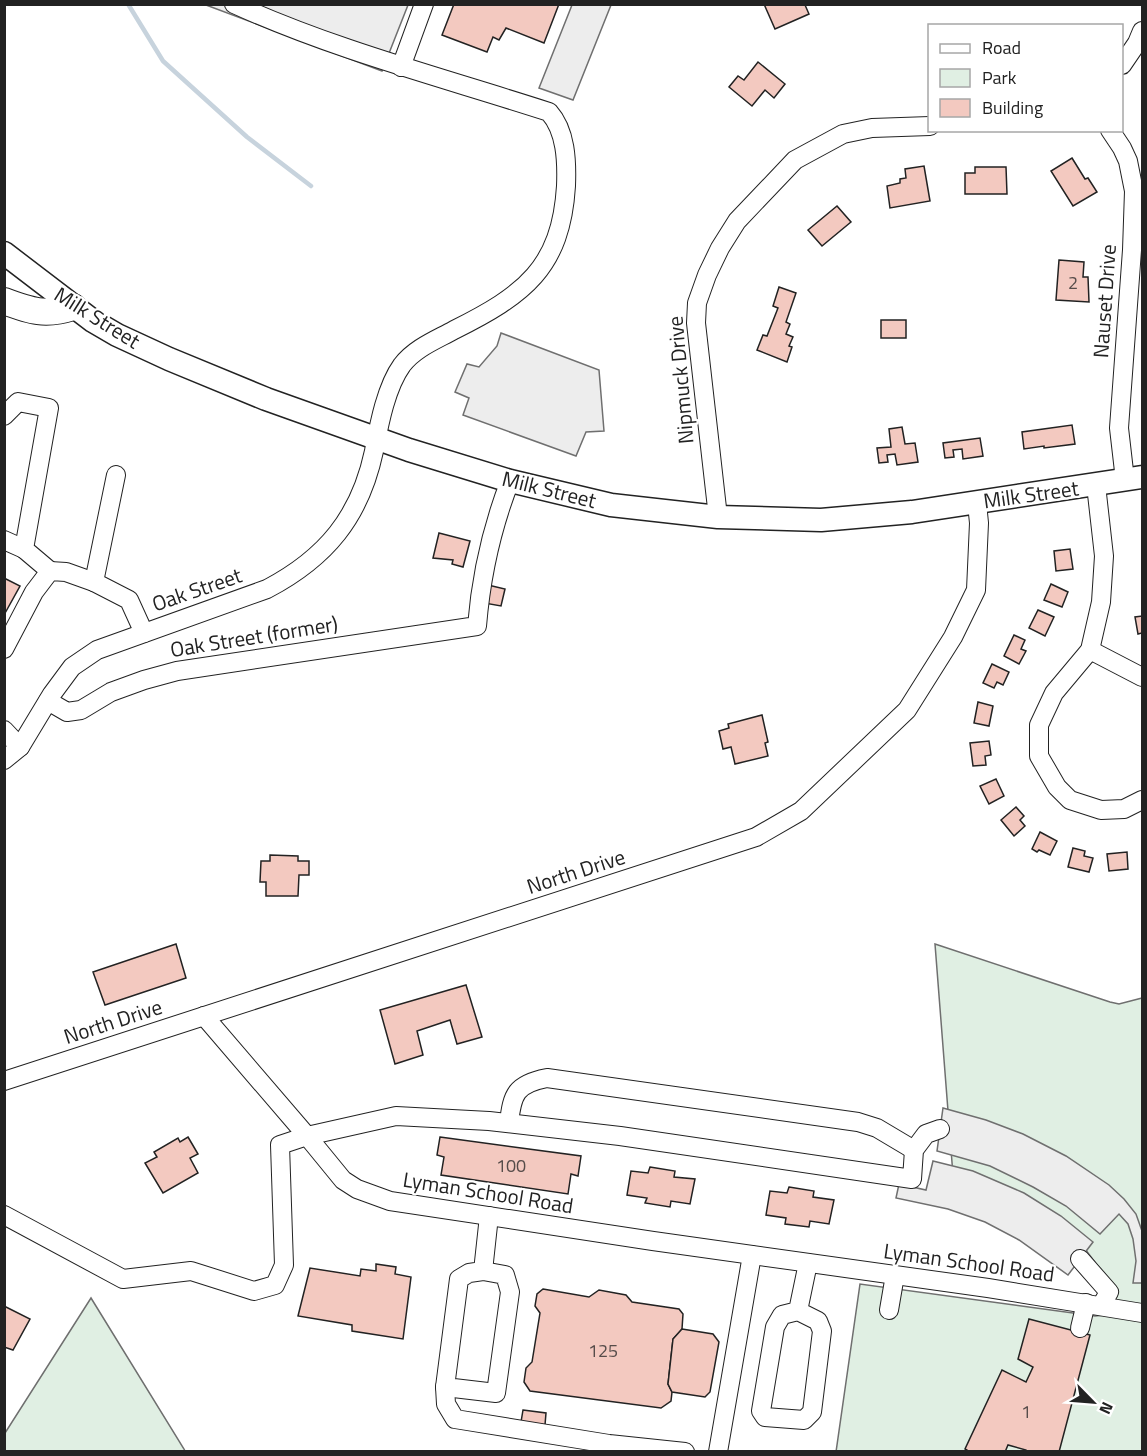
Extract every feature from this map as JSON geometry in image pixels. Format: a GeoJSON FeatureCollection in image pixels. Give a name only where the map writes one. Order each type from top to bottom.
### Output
{"type":"FeatureCollection","features":[{"type":"Feature","properties":{"kind":"highway"},"geometry":{"type":"LineString","coordinates":[[4,301],[45,313],[73,307]]}},
{"type":"Feature","properties":{"kind":"main road","name":"Milk Street"},"geometry":{"type":"LineString","coordinates":[[4,253],[73,307],[117,335],[169,359],[267,399],[376,439],[510,481],[610,505],[718,517],[821,520],[912,512],[1134,479]]}},
{"type":"Feature","properties":{"kind":"street","name":"Oak Street"},"geometry":{"type":"LineString","coordinates":[[4,760],[20,747],[72,667],[97,650],[267,589],[291,577],[313,560],[332,541],[351,516],[372,461],[384,410],[396,376],[403,365],[423,346],[498,306],[529,284],[552,251],[560,232],[565,210],[567,179],[561,132],[549,112],[400,67],[234,4]]}},
{"type":"Feature","properties":{"kind":"street"},"geometry":{"type":"LineString","coordinates":[[400,67],[424,4]]}},
{"type":"Feature","properties":{"kind":"street"},"geometry":{"type":"LineString","coordinates":[[1123,63],[1143,31]]}},
{"type":"Feature","properties":{"kind":"street","name":"Nipmuck Drive"},"geometry":{"type":"LineString","coordinates":[[718,517],[696,322],[698,303],[707,275],[720,248],[737,221],[795,160],[843,134],[872,128],[928,126]]}},
{"type":"Feature","properties":{"kind":"street","name":"Nauset Drive"},"geometry":{"type":"LineString","coordinates":[[1111,132],[1128,161],[1134,191],[1119,428],[1134,479]]}},
{"type":"Feature","properties":{"kind":"street"},"geometry":{"type":"LineString","coordinates":[[4,416],[18,402],[49,408],[24,549]]}},
{"type":"Feature","properties":{"kind":"street"},"geometry":{"type":"LineString","coordinates":[[94,582],[116,475]]}},
{"type":"Feature","properties":{"kind":"street","name":"Oak Street (former)"},"geometry":{"type":"LineString","coordinates":[[48,701],[67,712],[81,710],[111,692],[144,680],[177,672],[477,626],[484,570],[510,481]]}},
{"type":"Feature","properties":{"kind":"street"},"geometry":{"type":"LineString","coordinates":[[1096,485],[1104,556],[1101,602],[1090,650],[1054,693],[1039,725],[1039,756],[1056,787],[1070,800],[1101,810],[1124,809],[1143,800]]}},
{"type":"Feature","properties":{"kind":"street","name":"North Drive"},"geometry":{"type":"LineString","coordinates":[[4,1081],[756,837],[801,811],[907,710],[953,637],[976,590],[979,523],[976,502]]}},
{"type":"Feature","properties":{"kind":"street"},"geometry":{"type":"LineString","coordinates":[[4,540],[24,549],[50,571],[66,572],[94,582],[129,600],[144,633]]}},
{"type":"Feature","properties":{"kind":"street"},"geometry":{"type":"LineString","coordinates":[[4,649],[34,592],[50,571]]}},
{"type":"Feature","properties":{"kind":"street"},"geometry":{"type":"LineString","coordinates":[[1090,650],[1143,677]]}},
{"type":"Feature","properties":{"kind":"street"},"geometry":{"type":"LineString","coordinates":[[4,730],[20,747]]}},
{"type":"Feature","properties":{"kind":"street","name":"Lyman School Road"},"geometry":{"type":"LineString","coordinates":[[204,1016],[343,1180],[365,1192],[390,1201],[1143,1313]]}},
{"type":"Feature","properties":{"kind":"street"},"geometry":{"type":"LineString","coordinates":[[509,1123],[511,1104],[516,1091],[530,1081],[547,1078],[858,1122],[877,1128],[914,1150]]}},
{"type":"Feature","properties":{"kind":"street"},"geometry":{"type":"LineString","coordinates":[[4,1215],[123,1279],[191,1271],[254,1291],[275,1285],[284,1264],[285,1237],[280,1145],[307,1136],[396,1116],[509,1123],[620,1136],[912,1179],[914,1150],[926,1134],[940,1129]]}},
{"type":"Feature","properties":{"kind":"street"},"geometry":{"type":"LineString","coordinates":[[483,1271],[489,1216]]}},
{"type":"Feature","properties":{"kind":"street"},"geometry":{"type":"LineString","coordinates":[[718,1452],[752,1255]]}},
{"type":"Feature","properties":{"kind":"street"},"geometry":{"type":"LineString","coordinates":[[1080,1259],[1108,1292],[1093,1305],[1080,1328]]}},
{"type":"Feature","properties":{"kind":"street"},"geometry":{"type":"LineString","coordinates":[[798,1311],[808,1263]]}},
{"type":"Feature","properties":{"kind":"street"},"geometry":{"type":"LineString","coordinates":[[445,1387],[496,1393],[510,1292],[505,1275],[483,1271],[469,1273],[459,1279],[445,1387],[446,1404],[455,1419],[609,1444],[685,1452]]}},
{"type":"Feature","properties":{"kind":"street"},"geometry":{"type":"LineString","coordinates":[[889,1311],[895,1275]]}},
{"type":"Feature","properties":{"kind":"street"},"geometry":{"type":"LineString","coordinates":[[798,1311],[818,1321],[822,1331],[812,1413],[804,1420],[765,1417],[761,1411],[775,1327],[782,1315],[798,1311]]}},
{"type":"Feature","properties":{"kind":"green space"},"geometry":{"type":"Polygon","coordinates":[[[935,944],[1110,1002],[1119,1004],[1142,998],[1142,1451],[836,1452],[860,1284],[1095,1316],[1104,1315],[1104,1274],[1079,1241],[953,1175],[935,944]]]}},
{"type":"Feature","properties":{"kind":"green space"},"geometry":{"type":"Polygon","coordinates":[[[91,1298],[185,1451],[5,1451],[5,1433],[91,1298]]]}},
{"type":"Feature","properties":{"kind":"shaded area"},"geometry":{"type":"Polygon","coordinates":[[[206,5],[408,5],[382,71],[206,5]]]}},
{"type":"Feature","properties":{"kind":"shaded area"},"geometry":{"type":"Polygon","coordinates":[[[572,5],[611,5],[573,100],[539,88],[572,5]]]}},
{"type":"Feature","properties":{"kind":"shaded area"},"geometry":{"type":"Polygon","coordinates":[[[501,333],[599,370],[604,431],[586,432],[576,456],[463,415],[469,398],[455,392],[467,364],[479,367],[497,346],[501,333]]]}},
{"type":"Feature","properties":{"kind":"shaded area"},"geometry":{"type":"Polygon","coordinates":[[[943,1108],[986,1120],[1023,1134],[1066,1156],[1109,1185],[1136,1214],[1142,1231],[1142,1283],[1133,1283],[1136,1261],[1133,1239],[1128,1224],[1119,1214],[1100,1234],[1066,1206],[1033,1187],[990,1166],[937,1151],[943,1108]]]}},
{"type":"Feature","properties":{"kind":"shaded area"},"geometry":{"type":"Polygon","coordinates":[[[933,1161],[973,1171],[1024,1193],[1061,1216],[1093,1242],[1068,1275],[1019,1240],[985,1222],[948,1209],[896,1198],[899,1184],[926,1190],[933,1161]]]}},
{"type":"Feature","properties":{"kind":"building"},"geometry":{"type":"Polygon","coordinates":[[[454,4],[559,4],[544,43],[506,28],[499,40],[493,37],[487,52],[442,35],[454,4]]]}},
{"type":"Feature","properties":{"kind":"building"},"geometry":{"type":"Polygon","coordinates":[[[764,4],[805,5],[809,14],[775,29],[764,4]]]}},
{"type":"Feature","properties":{"kind":"building"},"geometry":{"type":"Polygon","coordinates":[[[758,62],[785,84],[774,98],[765,90],[752,106],[729,87],[738,76],[744,80],[758,62]]]}},
{"type":"Feature","properties":{"kind":"building"},"geometry":{"type":"Polygon","coordinates":[[[1072,158],[1085,179],[1088,178],[1097,192],[1073,206],[1051,171],[1072,158]]]}},
{"type":"Feature","properties":{"kind":"building"},"geometry":{"type":"Polygon","coordinates":[[[924,166],[930,201],[890,208],[887,186],[900,183],[900,179],[906,178],[905,169],[924,166]]]}},
{"type":"Feature","properties":{"kind":"building"},"geometry":{"type":"Polygon","coordinates":[[[975,167],[1006,167],[1007,194],[965,194],[965,173],[975,173],[975,167]]]}},
{"type":"Feature","properties":{"kind":"building"},"geometry":{"type":"Polygon","coordinates":[[[837,206],[851,222],[822,246],[808,230],[837,206]]]}},
{"type":"Feature","properties":{"kind":"building"},"geometry":{"type":"Polygon","coordinates":[[[1059,260],[1084,262],[1083,277],[1088,277],[1089,302],[1056,300],[1059,260]]]}},
{"type":"Feature","properties":{"kind":"building"},"geometry":{"type":"Polygon","coordinates":[[[779,287],[796,293],[786,322],[790,324],[786,334],[793,337],[787,362],[757,350],[763,335],[767,336],[778,308],[773,306],[779,287]]]}},
{"type":"Feature","properties":{"kind":"building"},"geometry":{"type":"Polygon","coordinates":[[[881,320],[906,320],[906,338],[881,338],[881,320]]]}},
{"type":"Feature","properties":{"kind":"building"},"geometry":{"type":"Polygon","coordinates":[[[1072,425],[1075,444],[1024,449],[1022,432],[1072,425]]]}},
{"type":"Feature","properties":{"kind":"building"},"geometry":{"type":"Polygon","coordinates":[[[902,427],[905,444],[915,443],[918,462],[897,465],[895,454],[887,455],[888,462],[879,463],[877,448],[891,447],[889,429],[902,427]]]}},
{"type":"Feature","properties":{"kind":"building"},"geometry":{"type":"Polygon","coordinates":[[[980,438],[983,456],[963,459],[962,449],[953,450],[954,457],[945,458],[943,443],[980,438]]]}},
{"type":"Feature","properties":{"kind":"building"},"geometry":{"type":"Polygon","coordinates":[[[439,533],[470,541],[463,567],[452,564],[453,560],[433,558],[439,533]]]}},
{"type":"Feature","properties":{"kind":"building"},"geometry":{"type":"Polygon","coordinates":[[[1070,549],[1073,569],[1056,571],[1054,551],[1070,549]]]}},
{"type":"Feature","properties":{"kind":"building"},"geometry":{"type":"Polygon","coordinates":[[[4,578],[20,586],[4,615],[4,578]]]}},
{"type":"Feature","properties":{"kind":"building"},"geometry":{"type":"Polygon","coordinates":[[[1051,584],[1068,592],[1062,607],[1044,600],[1051,584]]]}},
{"type":"Feature","properties":{"kind":"building"},"geometry":{"type":"Polygon","coordinates":[[[488,585],[505,589],[501,606],[484,603],[488,585]]]}},
{"type":"Feature","properties":{"kind":"building"},"geometry":{"type":"Polygon","coordinates":[[[1038,610],[1054,617],[1045,636],[1029,628],[1038,610]]]}},
{"type":"Feature","properties":{"kind":"building"},"geometry":{"type":"Polygon","coordinates":[[[1142,616],[1142,633],[1138,634],[1135,617],[1142,616]]]}},
{"type":"Feature","properties":{"kind":"building"},"geometry":{"type":"Polygon","coordinates":[[[1014,635],[1025,640],[1021,649],[1026,651],[1019,664],[1004,656],[1014,635]]]}},
{"type":"Feature","properties":{"kind":"building"},"geometry":{"type":"Polygon","coordinates":[[[992,664],[1009,672],[1003,685],[997,682],[994,688],[983,683],[992,664]]]}},
{"type":"Feature","properties":{"kind":"building"},"geometry":{"type":"Polygon","coordinates":[[[978,702],[993,706],[989,726],[974,723],[978,702]]]}},
{"type":"Feature","properties":{"kind":"building"},"geometry":{"type":"Polygon","coordinates":[[[762,715],[768,742],[765,743],[768,756],[735,764],[731,747],[723,749],[719,731],[729,728],[728,724],[762,715]]]}},
{"type":"Feature","properties":{"kind":"building"},"geometry":{"type":"Polygon","coordinates":[[[989,741],[991,755],[985,756],[986,765],[973,766],[970,743],[989,741]]]}},
{"type":"Feature","properties":{"kind":"building"},"geometry":{"type":"Polygon","coordinates":[[[996,779],[1004,796],[989,804],[980,786],[996,779]]]}},
{"type":"Feature","properties":{"kind":"building"},"geometry":{"type":"Polygon","coordinates":[[[1016,807],[1024,816],[1020,820],[1025,826],[1014,836],[1001,820],[1016,807]]]}},
{"type":"Feature","properties":{"kind":"building"},"geometry":{"type":"Polygon","coordinates":[[[1040,832],[1057,841],[1050,855],[1032,849],[1040,832]]]}},
{"type":"Feature","properties":{"kind":"building"},"geometry":{"type":"Polygon","coordinates":[[[1073,848],[1085,851],[1084,856],[1093,858],[1089,872],[1068,867],[1073,848]]]}},
{"type":"Feature","properties":{"kind":"building"},"geometry":{"type":"Polygon","coordinates":[[[1127,852],[1128,869],[1109,871],[1107,854],[1127,852]]]}},
{"type":"Feature","properties":{"kind":"building"},"geometry":{"type":"Polygon","coordinates":[[[270,855],[298,856],[298,861],[309,861],[309,875],[299,875],[298,896],[266,896],[266,882],[260,882],[261,861],[270,861],[270,855]]]}},
{"type":"Feature","properties":{"kind":"building"},"geometry":{"type":"Polygon","coordinates":[[[176,944],[186,978],[105,1005],[93,972],[176,944]]]}},
{"type":"Feature","properties":{"kind":"building"},"geometry":{"type":"Polygon","coordinates":[[[466,985],[482,1037],[457,1044],[450,1020],[417,1031],[423,1055],[395,1064],[380,1010],[466,985]]]}},
{"type":"Feature","properties":{"kind":"building"},"geometry":{"type":"Polygon","coordinates":[[[188,1137],[198,1154],[190,1158],[198,1173],[163,1193],[145,1163],[157,1157],[154,1152],[178,1138],[180,1142],[188,1137]]]}},
{"type":"Feature","properties":{"kind":"building"},"geometry":{"type":"Polygon","coordinates":[[[440,1137],[581,1156],[578,1176],[571,1174],[568,1194],[441,1175],[444,1157],[437,1155],[440,1137]]]}},
{"type":"Feature","properties":{"kind":"building"},"geometry":{"type":"Polygon","coordinates":[[[650,1167],[675,1171],[674,1177],[695,1179],[690,1204],[671,1201],[670,1207],[645,1203],[647,1198],[627,1195],[631,1171],[648,1173],[650,1167]]]}},
{"type":"Feature","properties":{"kind":"building"},"geometry":{"type":"Polygon","coordinates":[[[789,1187],[814,1191],[813,1197],[834,1200],[829,1224],[810,1221],[809,1227],[785,1224],[786,1218],[766,1215],[770,1191],[787,1193],[789,1187]]]}},
{"type":"Feature","properties":{"kind":"building"},"geometry":{"type":"Polygon","coordinates":[[[376,1264],[396,1267],[395,1274],[411,1277],[403,1339],[352,1331],[352,1325],[298,1316],[310,1268],[360,1276],[361,1269],[376,1271],[376,1264]]]}},
{"type":"Feature","properties":{"kind":"building"},"geometry":{"type":"Polygon","coordinates":[[[543,1289],[589,1297],[599,1290],[626,1295],[632,1302],[679,1309],[683,1314],[682,1329],[673,1339],[668,1384],[672,1392],[671,1401],[661,1408],[530,1391],[524,1382],[526,1368],[532,1362],[540,1313],[535,1306],[537,1294],[543,1289]]]}},
{"type":"Feature","properties":{"kind":"building"},"geometry":{"type":"Polygon","coordinates":[[[4,1306],[30,1319],[13,1350],[4,1347],[4,1306]]]}},
{"type":"Feature","properties":{"kind":"building"},"geometry":{"type":"Polygon","coordinates":[[[1029,1319],[1090,1335],[1059,1452],[1026,1452],[1026,1450],[1008,1445],[1005,1452],[970,1452],[965,1449],[1002,1370],[1026,1382],[1033,1367],[1018,1359],[1029,1319]]]}},
{"type":"Feature","properties":{"kind":"building"},"geometry":{"type":"Polygon","coordinates":[[[682,1329],[713,1334],[719,1342],[710,1392],[705,1397],[672,1392],[668,1384],[673,1339],[682,1329]]]}},
{"type":"Feature","properties":{"kind":"building"},"geometry":{"type":"Polygon","coordinates":[[[523,1410],[546,1413],[545,1425],[521,1422],[523,1410]]]}},
{"type":"Feature","properties":{"kind":"waterway"},"geometry":{"type":"LineString","coordinates":[[128,4],[163,61],[247,137],[311,186]]}}]}
